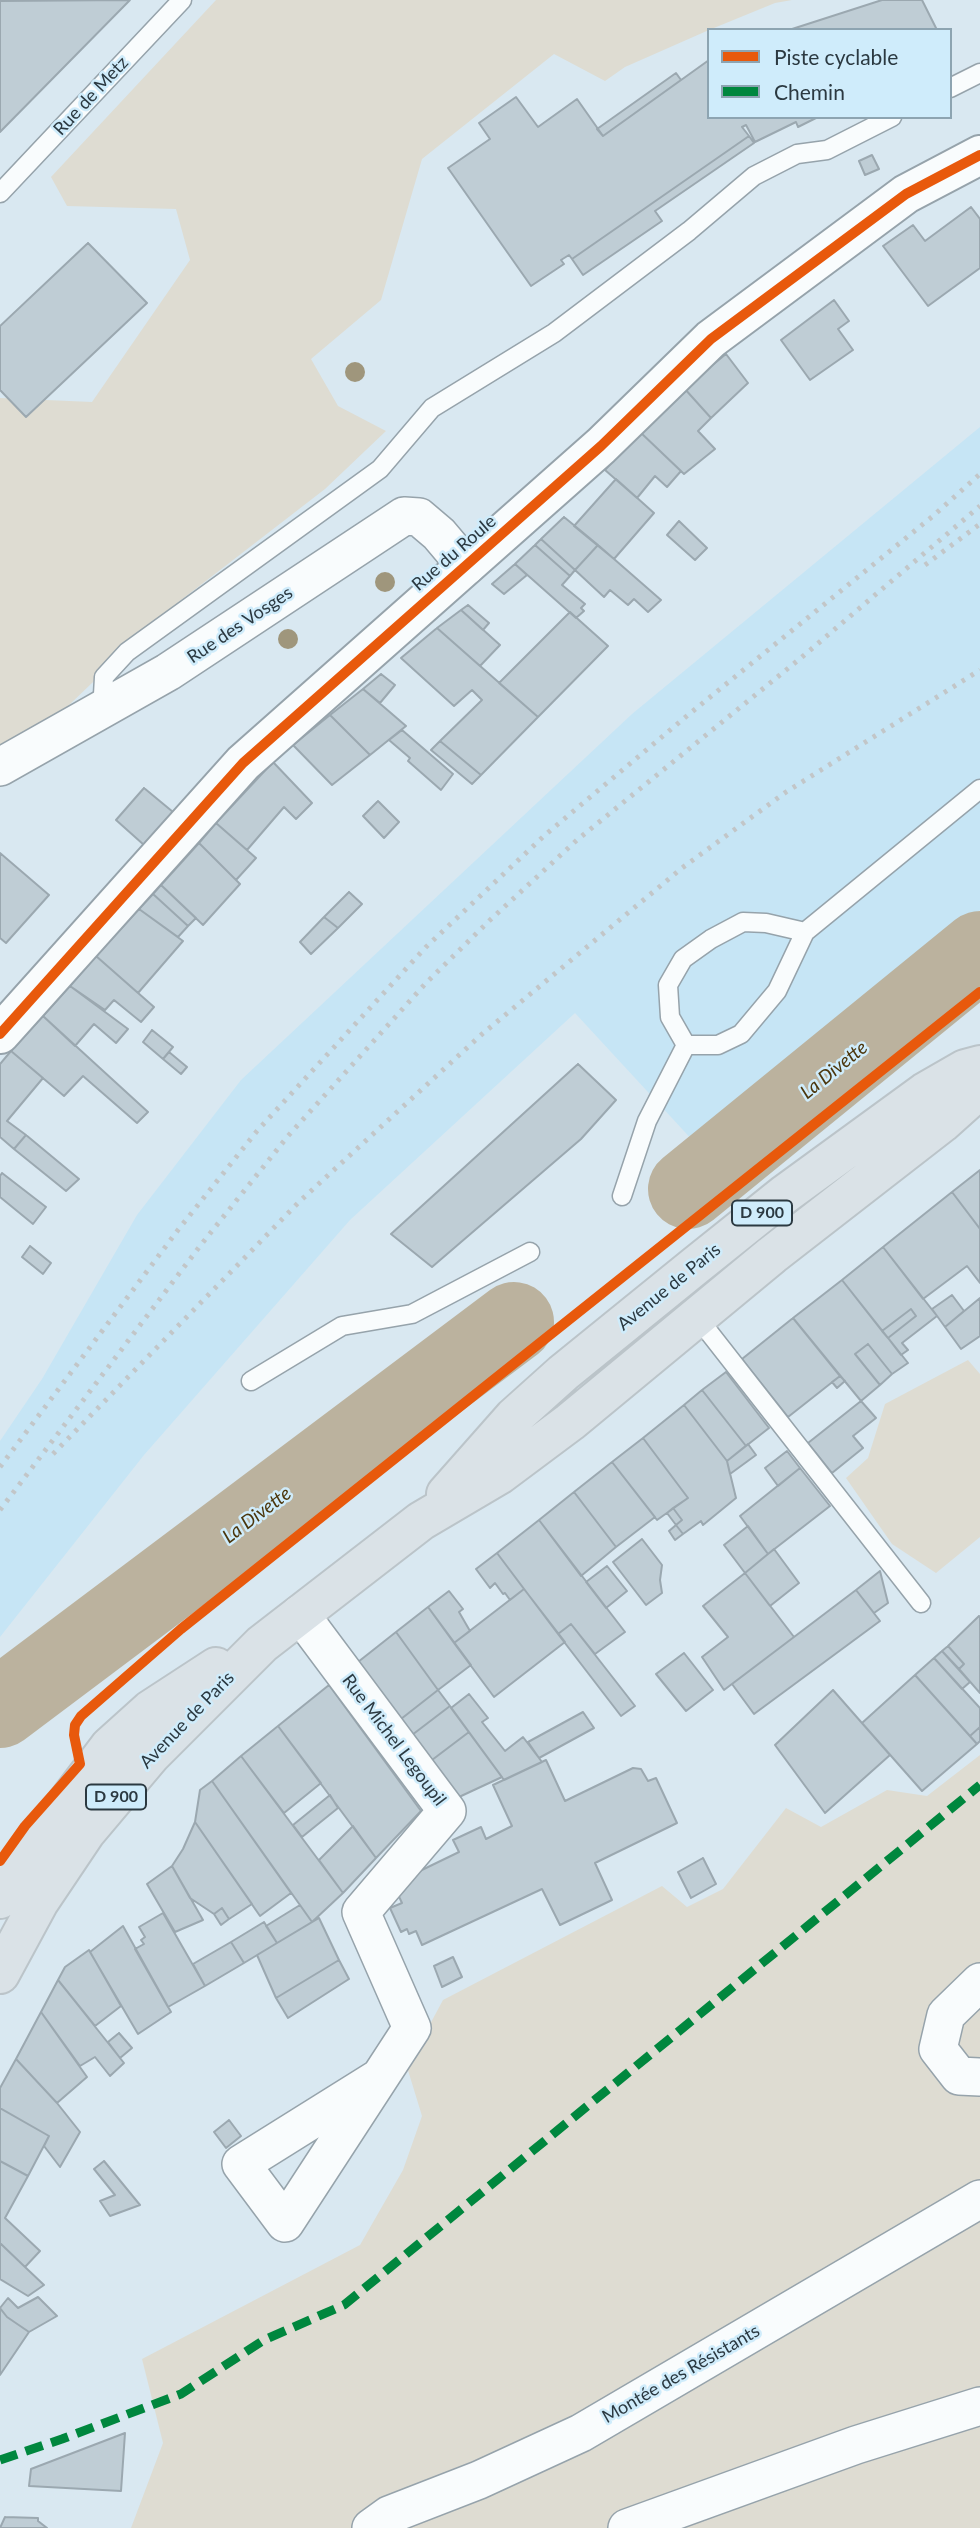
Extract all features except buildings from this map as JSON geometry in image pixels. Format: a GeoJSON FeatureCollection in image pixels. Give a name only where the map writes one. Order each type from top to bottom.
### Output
{"type":"FeatureCollection","features":[{"type":"Feature","properties":{"kind":"main road","name":"Avenue de Paris"},"geometry":{"type":"LineString","coordinates":[[421,1521],[514,1417],[573,1365],[796,1186],[925,1092],[965,1069],[980,1065]]}},
{"type":"Feature","properties":{"kind":"main road","name":"Avenue de Paris"},"geometry":{"type":"LineString","coordinates":[[0,1974],[39,1902],[86,1832],[151,1755],[262,1644],[421,1521],[499,1475],[570,1422],[772,1255],[942,1123],[980,1089]]}},
{"type":"Feature","properties":{"kind":"main road","name":"Avenue de Paris"},"geometry":{"type":"LineString","coordinates":[[0,1899],[28,1854],[110,1746],[150,1710],[221,1664],[262,1644]]}},
{"type":"Feature","properties":{"kind":"street","name":"Rue du Roule"},"geometry":{"type":"LineString","coordinates":[[0,1034],[243,763],[601,446],[712,339],[906,194],[980,155]]}},
{"type":"Feature","properties":{"kind":"street","name":"Rue des Vosges"},"geometry":{"type":"LineString","coordinates":[[0,767],[102,712],[168,672],[404,516],[419,517],[439,534],[466,566]]}},
{"type":"Feature","properties":{"kind":"street","name":"Rue Michel Legoupil"},"geometry":{"type":"LineString","coordinates":[[300,1614],[447,1811],[361,1912],[412,2028],[377,2079]]}},
{"type":"Feature","properties":{"kind":"street"},"geometry":{"type":"LineString","coordinates":[[980,1982],[946,2015],[937,2049],[959,2076],[980,2077]]}},
{"type":"Feature","properties":{"kind":"street","name":"Montée des Résistants"},"geometry":{"type":"LineString","coordinates":[[371,2528],[389,2515],[479,2480],[581,2433],[980,2199]]}},
{"type":"Feature","properties":{"kind":"street"},"geometry":{"type":"LineString","coordinates":[[627,2528],[856,2445],[980,2406]]}},
{"type":"Feature","properties":{"kind":"lane","name":"Rue de Metz"},"geometry":{"type":"LineString","coordinates":[[0,193],[183,0]]}},
{"type":"Feature","properties":{"kind":"lane"},"geometry":{"type":"LineString","coordinates":[[952,87],[980,73]]}},
{"type":"Feature","properties":{"kind":"lane"},"geometry":{"type":"LineString","coordinates":[[102,712],[104,677],[127,652],[380,469],[432,408],[554,333],[689,231],[754,176],[797,154],[827,150],[888,119]]}},
{"type":"Feature","properties":{"kind":"lane"},"geometry":{"type":"LineString","coordinates":[[686,1045],[718,1045],[741,1034],[777,991],[805,932],[980,789]]}},
{"type":"Feature","properties":{"kind":"lane"},"geometry":{"type":"LineString","coordinates":[[686,1045],[670,1017],[668,985],[683,959],[710,939],[743,922],[766,923],[805,932]]}},
{"type":"Feature","properties":{"kind":"lane"},"geometry":{"type":"LineString","coordinates":[[622,1196],[647,1121],[686,1045]]}},
{"type":"Feature","properties":{"kind":"lane"},"geometry":{"type":"LineString","coordinates":[[251,1381],[342,1326],[412,1314],[530,1252]]}},
{"type":"Feature","properties":{"kind":"lane"},"geometry":{"type":"LineString","coordinates":[[697,1317],[921,1603]]}},
{"type":"Feature","properties":{"kind":"shaded area"},"geometry":{"type":"Polygon","coordinates":[[[216,0],[792,0],[775,3],[714,28],[707,28],[707,31],[625,67],[605,81],[554,54],[422,159],[381,300],[311,359],[338,406],[386,431],[325,489],[167,611],[42,731],[0,748],[0,398],[92,402],[190,260],[176,209],[67,206],[51,177],[216,0]]]}},
{"type":"Feature","properties":{"kind":"shaded area"},"geometry":{"type":"Polygon","coordinates":[[[980,427],[980,910],[695,1143],[575,1013],[350,1220],[144,1455],[0,1637],[0,1441],[42,1379],[137,1215],[241,1080],[632,714],[980,427]]]}},
{"type":"Feature","properties":{"kind":"shaded area"},"geometry":{"type":"Polygon","coordinates":[[[968,1360],[980,1374],[980,1537],[936,1573],[892,1544],[846,1478],[868,1458],[885,1404],[968,1360]]]}},
{"type":"Feature","properties":{"kind":"shaded area"},"geometry":{"type":"Polygon","coordinates":[[[980,1755],[980,2528],[131,2528],[163,2443],[142,2359],[360,2245],[403,2170],[422,2116],[407,2067],[443,2000],[662,1886],[687,1907],[723,1889],[786,1808],[821,1827],[887,1790],[927,1796],[980,1755]]]}},
{"type":"Feature","properties":{"kind":"waterway","name":"La Divette"},"geometry":{"type":"LineString","coordinates":[[688,1189],[980,951]]}},
{"type":"Feature","properties":{"kind":"waterway","name":"La Divette"},"geometry":{"type":"LineString","coordinates":[[0,1708],[514,1322]]}},
{"type":"Feature","properties":{"kind":"railway"},"geometry":{"type":"LineString","coordinates":[[0,1467],[178,1230],[257,1131],[426,947],[545,835],[933,516],[980,474]]}},
{"type":"Feature","properties":{"kind":"railway"},"geometry":{"type":"LineString","coordinates":[[0,1510],[200,1246],[288,1136],[426,983],[577,840],[802,657],[980,506]]}},
{"type":"Feature","properties":{"kind":"railway"},"geometry":{"type":"LineString","coordinates":[[925,565],[980,524]]}},
{"type":"Feature","properties":{"kind":"railway"},"geometry":{"type":"LineString","coordinates":[[53,1454],[300,1201],[481,1035],[682,868],[786,792],[980,670]]}},
{"type":"Feature","properties":{"kind":"marked path"},"geometry":{"type":"LineString","coordinates":[[0,2460],[181,2394],[264,2340],[344,2305],[980,1785]]}},
{"type":"Feature","properties":{"kind":"cycle path"},"geometry":{"type":"LineString","coordinates":[[0,1034],[243,763],[601,446],[711,339],[906,194],[980,155]]}},
{"type":"Feature","properties":{"kind":"cycle path"},"geometry":{"type":"LineString","coordinates":[[0,1861],[25,1826],[80,1764],[74,1735],[75,1725],[81,1716],[181,1629],[980,992]]}}]}
